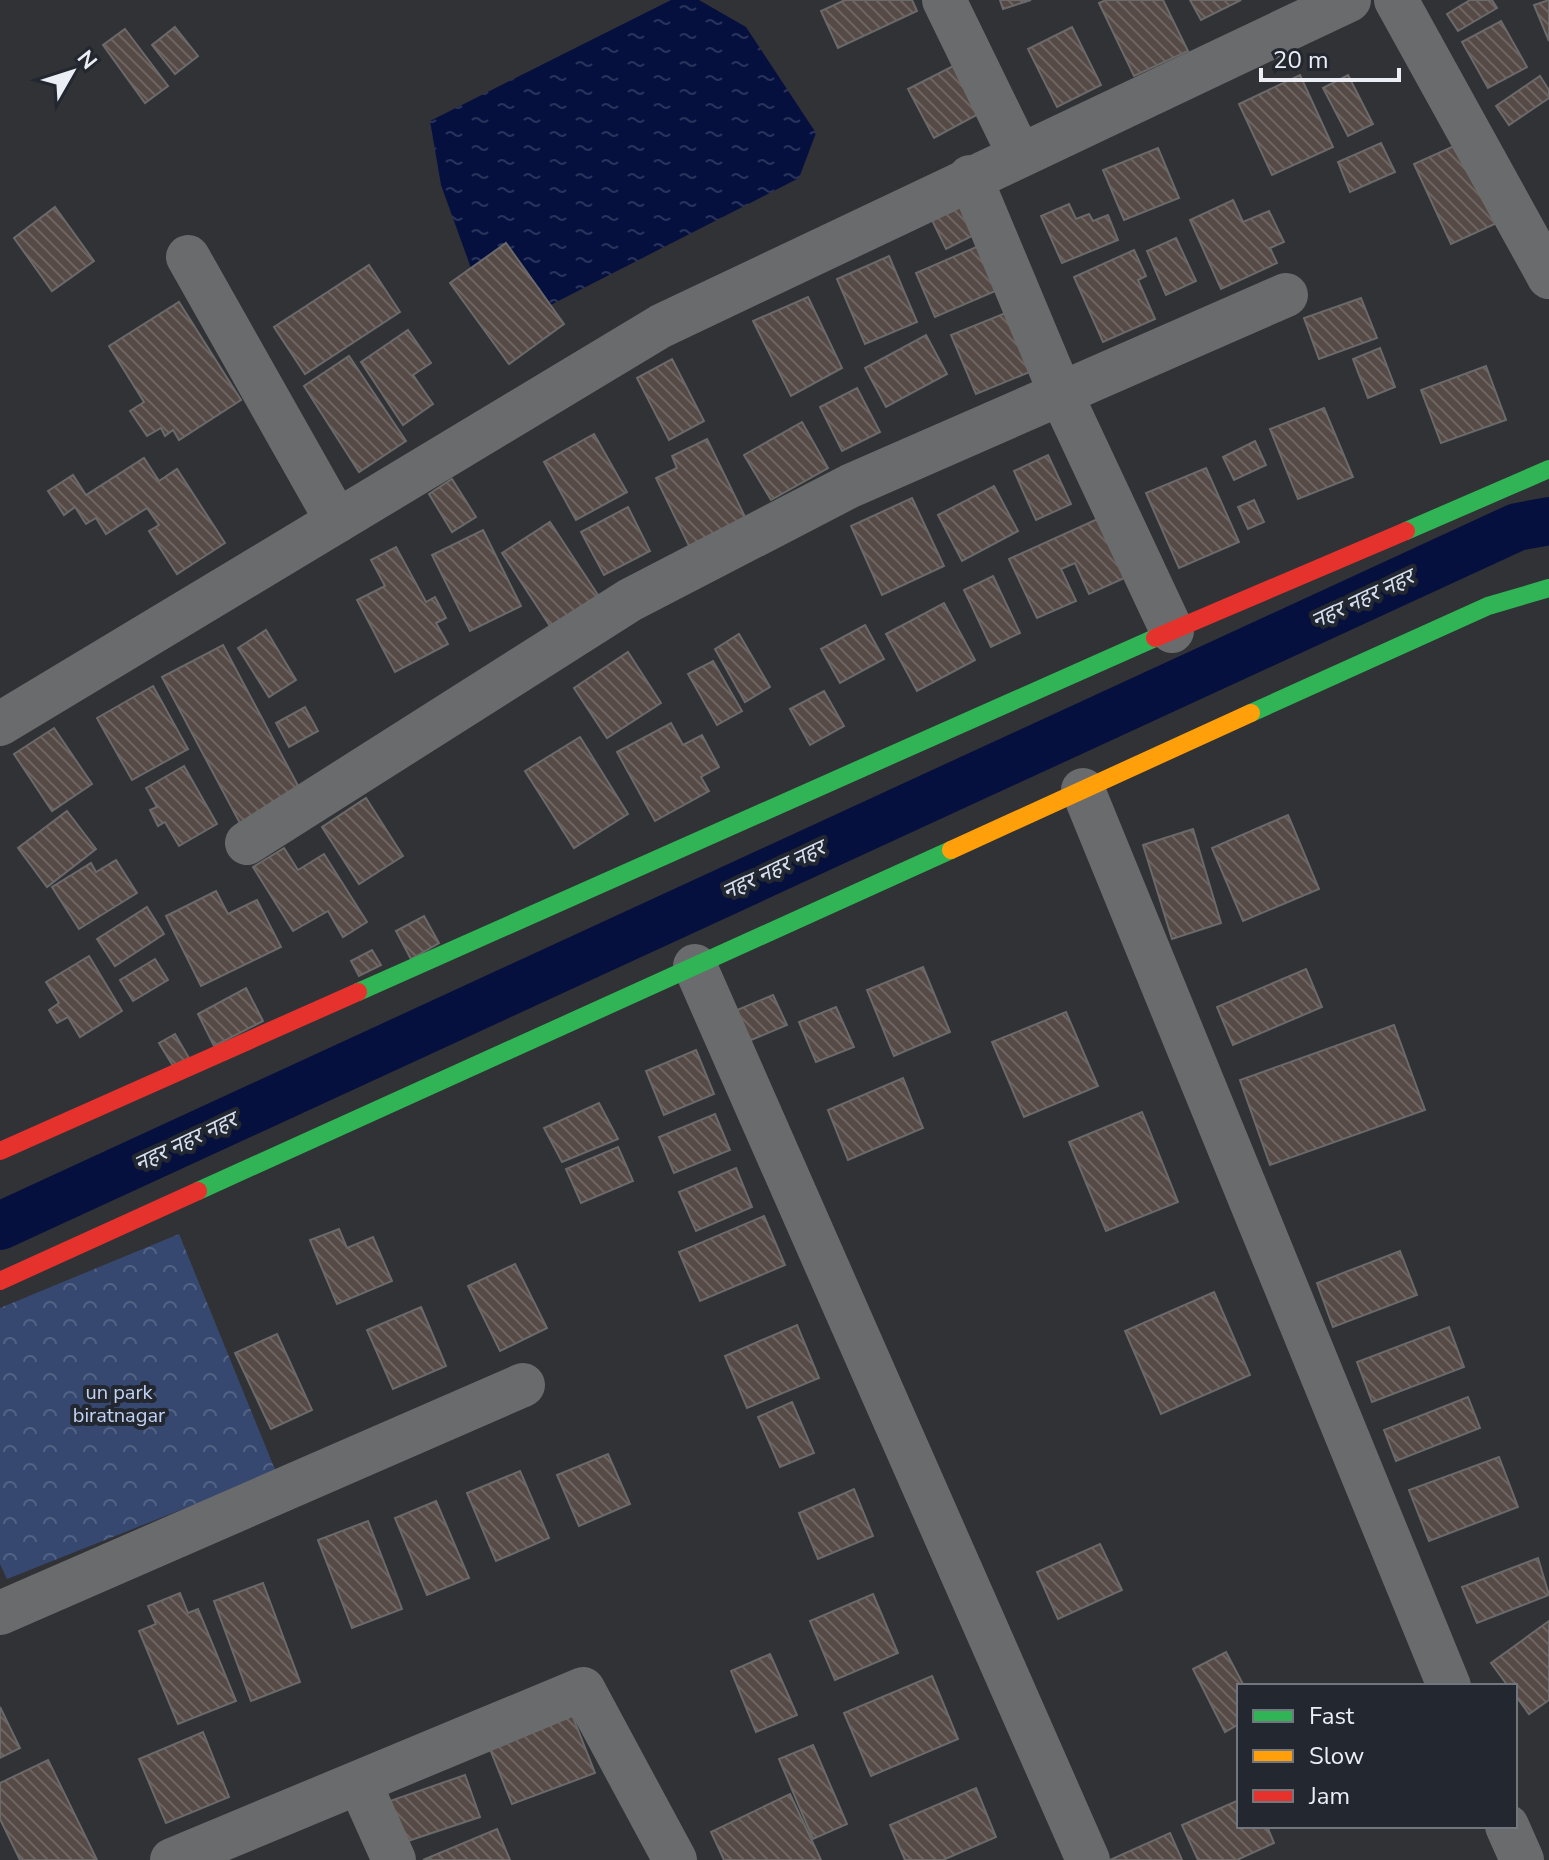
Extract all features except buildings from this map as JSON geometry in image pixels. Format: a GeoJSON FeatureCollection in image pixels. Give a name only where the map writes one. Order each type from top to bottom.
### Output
{"type":"FeatureCollection","features":[{"type":"Feature","properties":{"kind":"main road"},"geometry":{"type":"LineString","coordinates":[[0,1151],[1172,631],[1549,469]]}},
{"type":"Feature","properties":{"kind":"main road"},"geometry":{"type":"LineString","coordinates":[[0,1281],[1488,606],[1549,588]]}},
{"type":"Feature","properties":{"kind":"street"},"geometry":{"type":"LineString","coordinates":[[944,0],[1019,154]]}},
{"type":"Feature","properties":{"kind":"street"},"geometry":{"type":"LineString","coordinates":[[0,724],[661,326],[1349,0]]}},
{"type":"Feature","properties":{"kind":"street"},"geometry":{"type":"LineString","coordinates":[[1396,0],[1549,277]]}},
{"type":"Feature","properties":{"kind":"street"},"geometry":{"type":"LineString","coordinates":[[970,177],[1060,392],[1172,631]]}},
{"type":"Feature","properties":{"kind":"street"},"geometry":{"type":"LineString","coordinates":[[188,257],[337,521]]}},
{"type":"Feature","properties":{"kind":"street"},"geometry":{"type":"LineString","coordinates":[[247,843],[630,600],[850,486],[1286,295]]}},
{"type":"Feature","properties":{"kind":"street"},"geometry":{"type":"LineString","coordinates":[[1083,790],[1448,1684]]}},
{"type":"Feature","properties":{"kind":"street"},"geometry":{"type":"LineString","coordinates":[[695,966],[1088,1860]]}},
{"type":"Feature","properties":{"kind":"street"},"geometry":{"type":"LineString","coordinates":[[0,1613],[523,1385]]}},
{"type":"Feature","properties":{"kind":"street"},"geometry":{"type":"LineString","coordinates":[[172,1860],[583,1689],[675,1860]]}},
{"type":"Feature","properties":{"kind":"street"},"geometry":{"type":"LineString","coordinates":[[360,1784],[394,1860]]}},
{"type":"Feature","properties":{"kind":"street"},"geometry":{"type":"LineString","coordinates":[[1508,1828],[1522,1860]]}},
{"type":"Feature","properties":{"kind":"green space","name":"un park biratnagar"},"geometry":{"type":"Polygon","coordinates":[[[179,1234],[276,1472],[7,1579],[0,1564],[0,1308],[179,1234]]]}},
{"type":"Feature","properties":{"kind":"water"},"geometry":{"type":"Polygon","coordinates":[[[671,0],[699,0],[746,27],[816,133],[799,178],[527,317],[480,293],[441,185],[430,121],[671,0]]]}},
{"type":"Feature","properties":{"kind":"waterway","name":"नहर नहर नहर"},"geometry":{"type":"LineString","coordinates":[[0,1226],[1517,527],[1549,521]]}},
{"type":"Feature","properties":{"kind":"traffic: fast"},"geometry":{"type":"LineString","coordinates":[[1406,531],[1549,469]]}},
{"type":"Feature","properties":{"kind":"traffic: fast"},"geometry":{"type":"LineString","coordinates":[[1251,713],[1488,606],[1549,588]]}},
{"type":"Feature","properties":{"kind":"traffic: fast"},"geometry":{"type":"LineString","coordinates":[[358,992],[1155,638]]}},
{"type":"Feature","properties":{"kind":"traffic: fast"},"geometry":{"type":"LineString","coordinates":[[198,1191],[951,850]]}},
{"type":"Feature","properties":{"kind":"traffic: slow"},"geometry":{"type":"LineString","coordinates":[[951,850],[1251,713]]}},
{"type":"Feature","properties":{"kind":"traffic: jam"},"geometry":{"type":"LineString","coordinates":[[1155,638],[1406,531]]}},
{"type":"Feature","properties":{"kind":"traffic: jam"},"geometry":{"type":"LineString","coordinates":[[0,1151],[358,992]]}},
{"type":"Feature","properties":{"kind":"traffic: jam"},"geometry":{"type":"LineString","coordinates":[[0,1281],[198,1191]]}}]}
